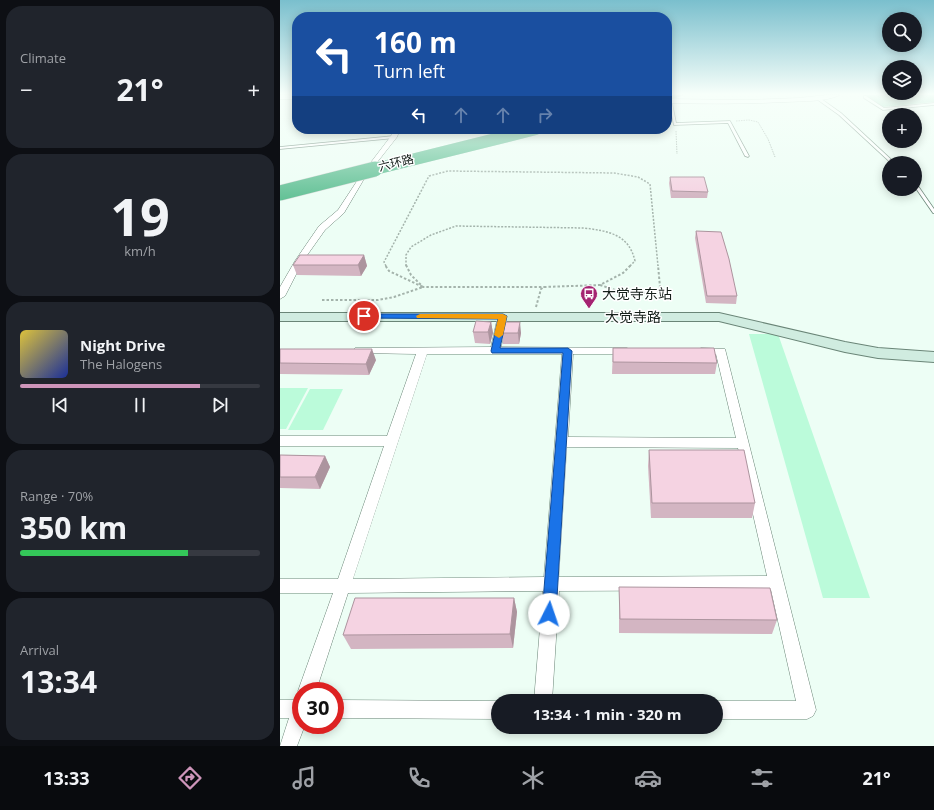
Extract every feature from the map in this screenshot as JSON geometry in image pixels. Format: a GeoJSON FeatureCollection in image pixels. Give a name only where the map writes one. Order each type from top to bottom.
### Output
{"type":"FeatureCollection","features":[{"type":"Feature","properties":{"kind":"highway","name":"六环路"},"geometry":{"type":"LineString","coordinates":[[280,187],[495,134]]}},
{"type":"Feature","properties":{"kind":"highway","name":"六环路"},"geometry":{"type":"LineString","coordinates":[[280,193],[438,152],[515,134]]}},
{"type":"Feature","properties":{"kind":"main road","name":"大觉寺路"},"geometry":{"type":"LineString","coordinates":[[280,317],[719,317],[845,347],[878,353],[934,357]]}},
{"type":"Feature","properties":{"kind":"street"},"geometry":{"type":"LineString","coordinates":[[280,296],[299,261],[322,228],[341,211],[361,179],[394,138],[395,134]]}},
{"type":"Feature","properties":{"kind":"street"},"geometry":{"type":"LineString","coordinates":[[495,351],[503,316]]}},
{"type":"Feature","properties":{"kind":"street"},"geometry":{"type":"LineString","coordinates":[[352,350],[637,351]]}},
{"type":"Feature","properties":{"kind":"street"},"geometry":{"type":"LineString","coordinates":[[310,682],[423,350]]}},
{"type":"Feature","properties":{"kind":"street"},"geometry":{"type":"LineString","coordinates":[[543,694],[568,351]]}},
{"type":"Feature","properties":{"kind":"street"},"geometry":{"type":"LineString","coordinates":[[690,351],[721,351],[807,710],[723,710]]}},
{"type":"Feature","properties":{"kind":"street"},"geometry":{"type":"LineString","coordinates":[[280,441],[392,441]]}},
{"type":"Feature","properties":{"kind":"street"},"geometry":{"type":"LineString","coordinates":[[562,442],[743,443]]}},
{"type":"Feature","properties":{"kind":"street"},"geometry":{"type":"LineString","coordinates":[[280,586],[776,584]]}},
{"type":"Feature","properties":{"kind":"street"},"geometry":{"type":"LineString","coordinates":[[280,709],[292,709]]}},
{"type":"Feature","properties":{"kind":"street"},"geometry":{"type":"LineString","coordinates":[[344,709],[491,710]]}},
{"type":"Feature","properties":{"kind":"street"},"geometry":{"type":"LineString","coordinates":[[288,746],[292,734]]}},
{"type":"Feature","properties":{"kind":"lane"},"geometry":{"type":"LineString","coordinates":[[733,130],[747,156]]}},
{"type":"Feature","properties":{"kind":"lane"},"geometry":{"type":"LineString","coordinates":[[857,130],[885,156]]}},
{"type":"Feature","properties":{"kind":"lane"},"geometry":{"type":"LineString","coordinates":[[280,148],[394,138]]}},
{"type":"Feature","properties":{"kind":"lane"},"geometry":{"type":"LineString","coordinates":[[922,194],[934,212]]}},
{"type":"Feature","properties":{"kind":"path"},"geometry":{"type":"LineString","coordinates":[[675,130],[677,154]]}},
{"type":"Feature","properties":{"kind":"path"},"geometry":{"type":"LineString","coordinates":[[762,130],[775,157]]}},
{"type":"Feature","properties":{"kind":"path"},"geometry":{"type":"LineString","coordinates":[[423,287],[389,271],[384,262],[429,176],[448,172],[614,174],[634,176],[645,180],[650,184],[660,287],[656,292],[636,295],[618,293],[600,285]]}},
{"type":"Feature","properties":{"kind":"path"},"geometry":{"type":"LineString","coordinates":[[322,300],[378,300],[394,297],[423,287],[544,287],[600,285],[623,273],[635,261],[634,252],[626,241],[614,235],[604,231],[584,228],[456,226],[444,229],[419,241],[410,248],[406,254],[405,267],[416,282],[423,287]]}},
{"type":"Feature","properties":{"kind":"path"},"geometry":{"type":"LineString","coordinates":[[534,316],[541,290],[544,287]]}},
{"type":"Feature","properties":{"kind":"green space"},"geometry":{"type":"Polygon","coordinates":[[[749,334],[778,334],[870,598],[823,598],[749,334]]]}},
{"type":"Feature","properties":{"kind":"green space"},"geometry":{"type":"Polygon","coordinates":[[[280,388],[308,388],[286,429],[280,429],[280,388]]]}},
{"type":"Feature","properties":{"kind":"green space"},"geometry":{"type":"Polygon","coordinates":[[[310,389],[343,389],[323,430],[288,430],[310,389]]]}},
{"type":"Feature","properties":{"kind":"building"},"geometry":{"type":"Polygon","coordinates":[[[670,177],[704,177],[708,192],[672,191],[670,177]]]}},
{"type":"Feature","properties":{"kind":"building"},"geometry":{"type":"Polygon","coordinates":[[[696,231],[721,232],[729,259],[737,296],[707,296],[696,231]]]}},
{"type":"Feature","properties":{"kind":"building"},"geometry":{"type":"Polygon","coordinates":[[[300,255],[364,255],[358,265],[293,265],[300,255]]]}},
{"type":"Feature","properties":{"kind":"building"},"geometry":{"type":"Polygon","coordinates":[[[476,321],[491,322],[488,332],[473,332],[476,321]]]}},
{"type":"Feature","properties":{"kind":"building"},"geometry":{"type":"Polygon","coordinates":[[[504,322],[520,322],[518,333],[502,333],[504,322]]]}},
{"type":"Feature","properties":{"kind":"building"},"geometry":{"type":"Polygon","coordinates":[[[613,348],[714,348],[717,363],[613,362],[613,348]]]}},
{"type":"Feature","properties":{"kind":"building"},"geometry":{"type":"Polygon","coordinates":[[[280,349],[372,349],[366,364],[280,363],[280,349]]]}},
{"type":"Feature","properties":{"kind":"building"},"geometry":{"type":"Polygon","coordinates":[[[649,450],[744,450],[755,503],[652,503],[649,450]]]}},
{"type":"Feature","properties":{"kind":"building"},"geometry":{"type":"Polygon","coordinates":[[[280,455],[325,456],[315,477],[280,477],[280,455]]]}},
{"type":"Feature","properties":{"kind":"building"},"geometry":{"type":"Polygon","coordinates":[[[619,587],[770,588],[777,620],[620,619],[619,587]]]}},
{"type":"Feature","properties":{"kind":"building"},"geometry":{"type":"Polygon","coordinates":[[[355,598],[514,598],[510,634],[343,635],[355,598]]]}},
{"type":"Feature","properties":{"kind":"slow traffic"},"geometry":{"type":"LineString","coordinates":[[420,316],[503,316],[499,335]]}},
{"type":"Feature","properties":{"kind":"place","name":"大觉寺东站"},"geometry":{"type":"Point","coordinates":[589,309]}},
{"type":"Feature","properties":{"kind":"route"},"geometry":{"type":"LineString","coordinates":[[364,316],[503,316],[495,351],[568,351],[549,614]]}}]}
